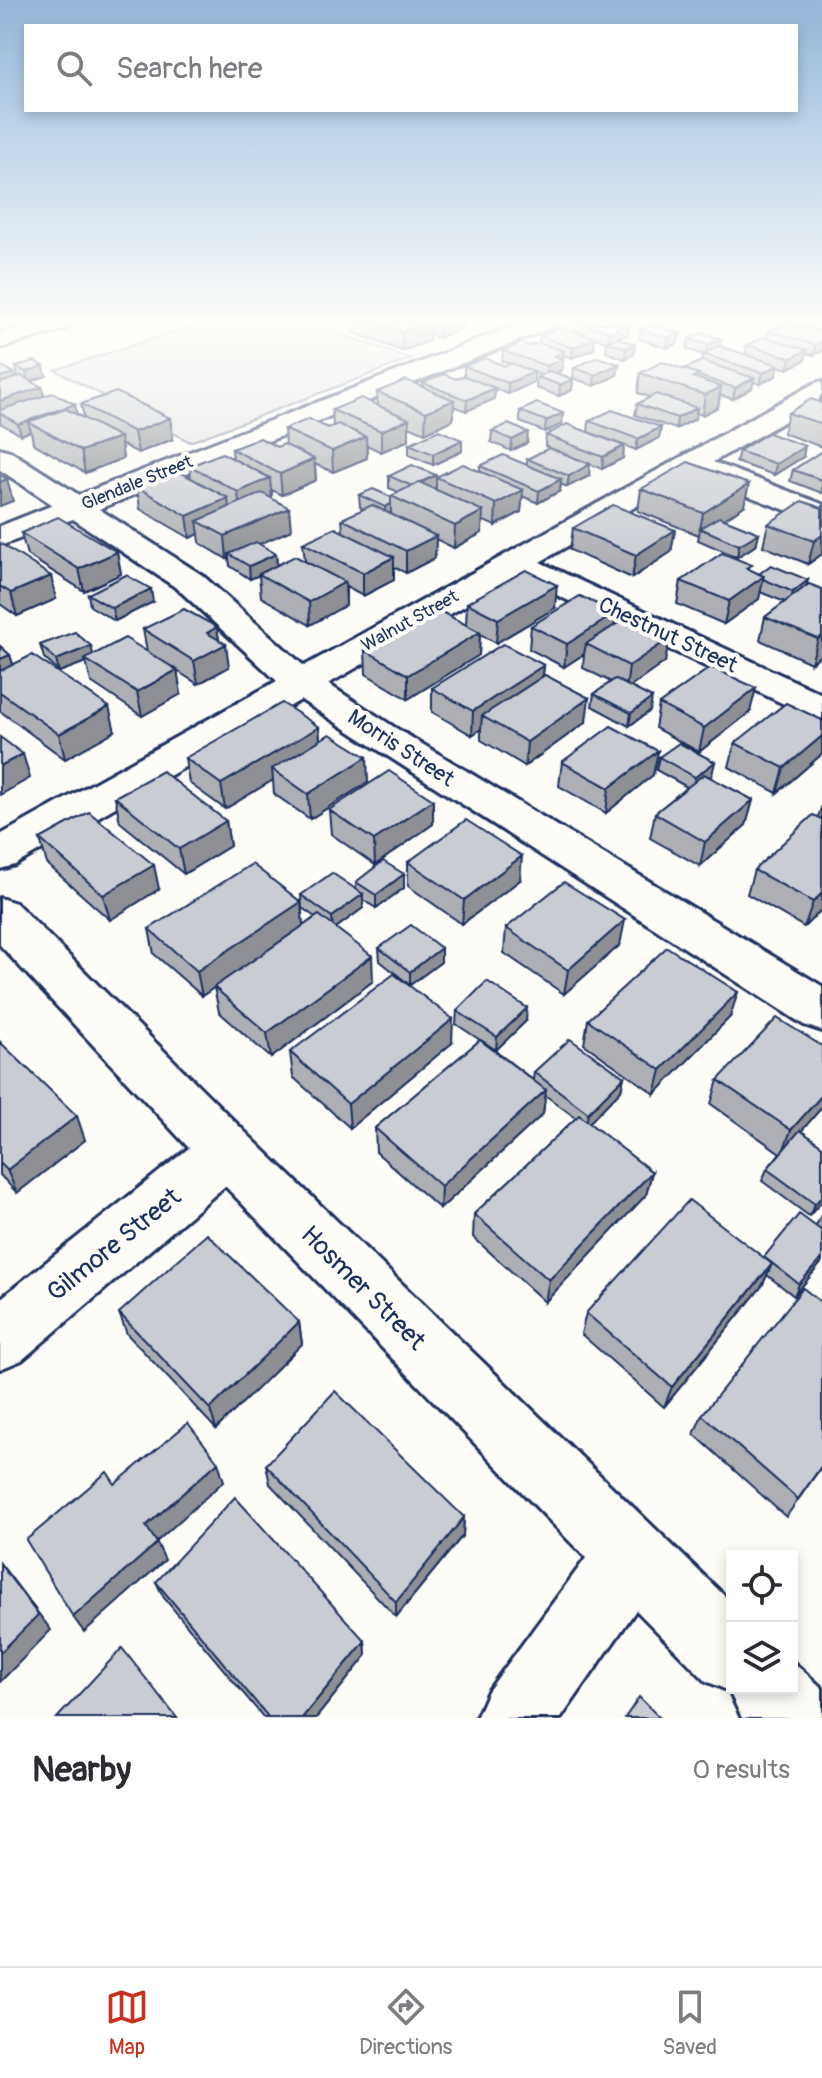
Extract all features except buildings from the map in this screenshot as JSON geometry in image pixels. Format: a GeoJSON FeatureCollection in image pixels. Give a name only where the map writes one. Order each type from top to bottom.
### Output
{"type":"FeatureCollection","features":[{"type":"Feature","properties":{"kind":"street","name":"Glendale Street"},"geometry":{"type":"LineString","coordinates":[[0,537],[339,403]]}},
{"type":"Feature","properties":{"kind":"street","name":"Walnut Street"},"geometry":{"type":"LineString","coordinates":[[0,854],[797,403]]}},
{"type":"Feature","properties":{"kind":"street","name":"Morris Street"},"geometry":{"type":"LineString","coordinates":[[0,457],[190,582],[301,683],[380,736],[822,1011]]}},
{"type":"Feature","properties":{"kind":"street"},"geometry":{"type":"LineString","coordinates":[[689,463],[822,515]]}},
{"type":"Feature","properties":{"kind":"street","name":"Chestnut Street"},"geometry":{"type":"LineString","coordinates":[[514,562],[822,708]]}},
{"type":"Feature","properties":{"kind":"street","name":"Hosmer Street"},"geometry":{"type":"LineString","coordinates":[[0,915],[227,1151],[726,1649]]}},
{"type":"Feature","properties":{"kind":"street","name":"Gilmore Street"},"geometry":{"type":"LineString","coordinates":[[0,1338],[227,1151]]}},
{"type":"Feature","properties":{"kind":"street"},"geometry":{"type":"LineString","coordinates":[[515,1718],[631,1557]]}},
{"type":"Feature","properties":{"kind":"street"},"geometry":{"type":"LineString","coordinates":[[772,1694],[797,1718]]}},
{"type":"Feature","properties":{"kind":"shaded area"},"geometry":{"type":"Polygon","coordinates":[[[117,403],[293,403],[190,442],[117,403]]]}}]}
